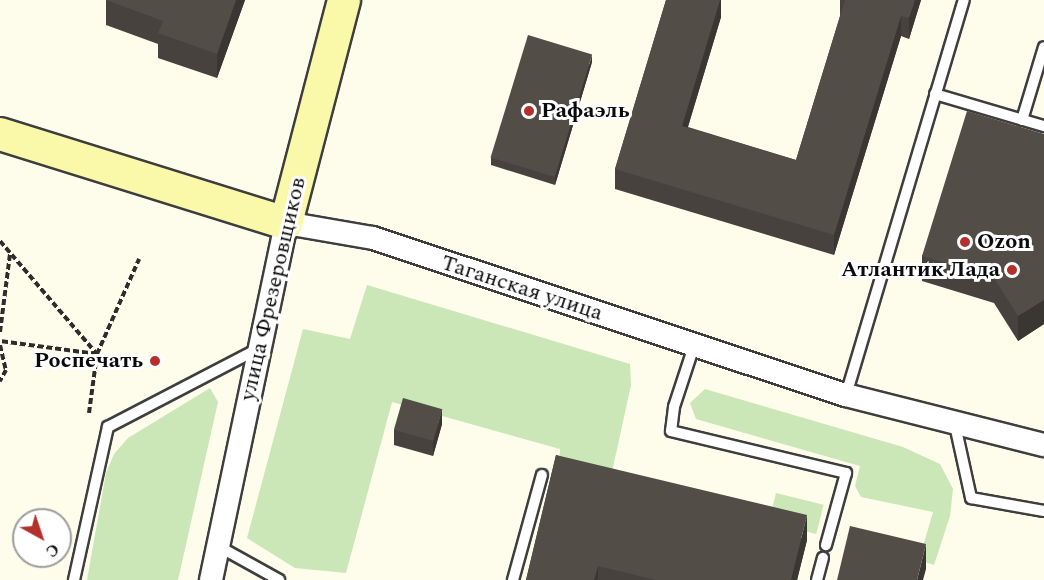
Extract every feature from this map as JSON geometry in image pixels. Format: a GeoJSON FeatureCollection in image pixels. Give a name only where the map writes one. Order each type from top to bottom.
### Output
{"type":"FeatureCollection","features":[{"type":"Feature","properties":{"kind":"main road","name":"улица Фрезеровщиков"},"geometry":{"type":"LineString","coordinates":[[286,223],[344,0]]}},
{"type":"Feature","properties":{"kind":"main road","name":"Таганская улица"},"geometry":{"type":"LineString","coordinates":[[0,134],[286,223]]}},
{"type":"Feature","properties":{"kind":"street","name":"Таганская улица"},"geometry":{"type":"LineString","coordinates":[[286,223],[373,238],[846,395],[955,425],[1044,444]]}},
{"type":"Feature","properties":{"kind":"street","name":"улица Фрезеровщиков"},"geometry":{"type":"LineString","coordinates":[[211,580],[286,223]]}},
{"type":"Feature","properties":{"kind":"lane"},"geometry":{"type":"LineString","coordinates":[[846,395],[964,0]]}},
{"type":"Feature","properties":{"kind":"lane"},"geometry":{"type":"LineString","coordinates":[[1022,120],[1044,47]]}},
{"type":"Feature","properties":{"kind":"lane"},"geometry":{"type":"LineString","coordinates":[[935,94],[1044,126]]}},
{"type":"Feature","properties":{"kind":"lane"},"geometry":{"type":"LineString","coordinates":[[694,345],[674,407],[671,431],[846,473],[826,545]]}},
{"type":"Feature","properties":{"kind":"lane"},"geometry":{"type":"LineString","coordinates":[[74,580],[108,427],[258,348]]}},
{"type":"Feature","properties":{"kind":"lane"},"geometry":{"type":"LineString","coordinates":[[955,425],[971,498],[1044,511]]}},
{"type":"Feature","properties":{"kind":"lane"},"geometry":{"type":"LineString","coordinates":[[513,580],[542,475]]}},
{"type":"Feature","properties":{"kind":"lane"},"geometry":{"type":"LineString","coordinates":[[218,546],[279,580]]}},
{"type":"Feature","properties":{"kind":"lane"},"geometry":{"type":"LineString","coordinates":[[817,580],[823,558]]}},
{"type":"Feature","properties":{"kind":"path"},"geometry":{"type":"LineString","coordinates":[[0,241],[97,354]]}},
{"type":"Feature","properties":{"kind":"path"},"geometry":{"type":"LineString","coordinates":[[0,332],[11,254]]}},
{"type":"Feature","properties":{"kind":"path"},"geometry":{"type":"LineString","coordinates":[[89,413],[97,354],[139,259]]}},
{"type":"Feature","properties":{"kind":"path"},"geometry":{"type":"LineString","coordinates":[[0,341],[97,354]]}},
{"type":"Feature","properties":{"kind":"path"},"geometry":{"type":"LineString","coordinates":[[0,345],[6,370],[0,381]]}},
{"type":"Feature","properties":{"kind":"green space"},"geometry":{"type":"Polygon","coordinates":[[[367,285],[630,364],[631,385],[610,481],[559,464],[560,449],[392,402],[346,573],[295,568],[247,538],[303,329],[350,339],[367,285]]]}},
{"type":"Feature","properties":{"kind":"green space"},"geometry":{"type":"Polygon","coordinates":[[[210,388],[218,402],[178,580],[87,580],[106,473],[114,454],[128,438],[210,388]]]}},
{"type":"Feature","properties":{"kind":"green space"},"geometry":{"type":"Polygon","coordinates":[[[705,389],[903,447],[940,464],[953,489],[950,516],[934,565],[919,560],[933,512],[861,497],[855,486],[860,466],[696,419],[690,403],[705,389]]]}},
{"type":"Feature","properties":{"kind":"green space"},"geometry":{"type":"Polygon","coordinates":[[[776,493],[824,505],[816,534],[769,522],[776,493]]]}},
{"type":"Feature","properties":{"kind":"building"},"geometry":{"type":"Polygon","coordinates":[[[106,0],[236,0],[217,54],[158,33],[163,21],[106,0]]]}},
{"type":"Feature","properties":{"kind":"building"},"geometry":{"type":"Polygon","coordinates":[[[666,0],[720,0],[682,126],[796,160],[845,0],[915,0],[909,18],[901,16],[834,235],[615,169],[666,0]]]}},
{"type":"Feature","properties":{"kind":"building"},"geometry":{"type":"Polygon","coordinates":[[[528,35],[592,55],[555,177],[491,157],[528,35]]]}},
{"type":"Feature","properties":{"kind":"building"},"geometry":{"type":"Polygon","coordinates":[[[967,111],[1044,134],[1044,300],[1018,316],[994,278],[922,256],[967,111]]]}},
{"type":"Feature","properties":{"kind":"building"},"geometry":{"type":"Polygon","coordinates":[[[403,398],[442,409],[433,441],[394,430],[403,398]]]}},
{"type":"Feature","properties":{"kind":"building"},"geometry":{"type":"Polygon","coordinates":[[[556,455],[807,515],[791,580],[656,580],[598,566],[594,580],[526,580],[556,455]]]}},
{"type":"Feature","properties":{"kind":"building"},"geometry":{"type":"Polygon","coordinates":[[[850,526],[926,544],[917,580],[837,580],[850,526]]]}},
{"type":"Feature","properties":{"kind":"place","name":"Рафаэль"},"geometry":{"type":"Point","coordinates":[529,111]}},
{"type":"Feature","properties":{"kind":"place","name":"Ozon"},"geometry":{"type":"Point","coordinates":[965,242]}},
{"type":"Feature","properties":{"kind":"place","name":"Атлантик Лада"},"geometry":{"type":"Point","coordinates":[1012,270]}},
{"type":"Feature","properties":{"kind":"place","name":"Роспечать"},"geometry":{"type":"Point","coordinates":[155,361]}}]}
